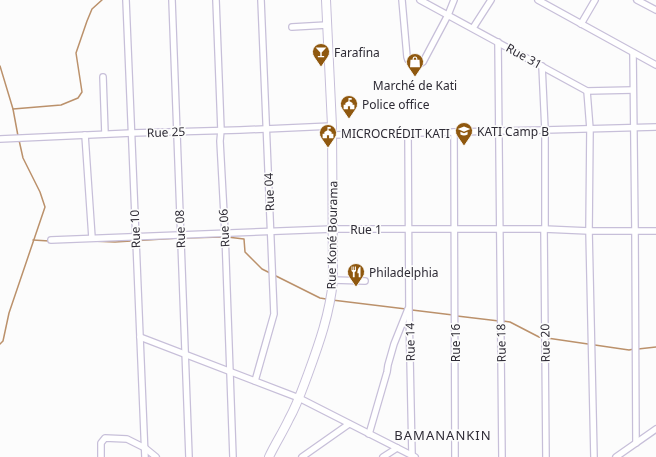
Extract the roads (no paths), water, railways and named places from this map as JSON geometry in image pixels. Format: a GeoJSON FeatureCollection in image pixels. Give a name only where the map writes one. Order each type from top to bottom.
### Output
{"type":"FeatureCollection","features":[{"type":"Feature","properties":{"kind":"highway","name":"Rue Koné Bourama"},"geometry":{"type":"LineString","coordinates":[[269,457],[299,398],[314,359],[331,300],[333,280],[332,126],[326,0]]}},
{"type":"Feature","properties":{"kind":"street","name":"Rue 10"},"geometry":{"type":"LineString","coordinates":[[126,0],[145,457]]}},
{"type":"Feature","properties":{"kind":"street","name":"Rue 08"},"geometry":{"type":"LineString","coordinates":[[172,0],[189,457]]}},
{"type":"Feature","properties":{"kind":"street","name":"Rue 06"},"geometry":{"type":"LineString","coordinates":[[216,0],[221,130],[220,140],[233,457]]}},
{"type":"Feature","properties":{"kind":"street","name":"Rue 04"},"geometry":{"type":"LineString","coordinates":[[254,381],[274,314],[262,0]]}},
{"type":"Feature","properties":{"kind":"street"},"geometry":{"type":"LineString","coordinates":[[402,0],[407,59],[420,64],[423,62],[448,15],[454,0]]}},
{"type":"Feature","properties":{"kind":"street","name":"Rue 31"},"geometry":{"type":"LineString","coordinates":[[420,0],[588,91],[633,90]]}},
{"type":"Feature","properties":{"kind":"street"},"geometry":{"type":"LineString","coordinates":[[473,28],[491,0]]}},
{"type":"Feature","properties":{"kind":"street"},"geometry":{"type":"LineString","coordinates":[[538,0],[656,65]]}},
{"type":"Feature","properties":{"kind":"street"},"geometry":{"type":"LineString","coordinates":[[581,24],[595,0]]}},
{"type":"Feature","properties":{"kind":"street"},"geometry":{"type":"LineString","coordinates":[[637,0],[656,10]]}},
{"type":"Feature","properties":{"kind":"street"},"geometry":{"type":"LineString","coordinates":[[292,27],[327,26]]}},
{"type":"Feature","properties":{"kind":"street","name":"Rue 18"},"geometry":{"type":"LineString","coordinates":[[498,42],[502,457]]}},
{"type":"Feature","properties":{"kind":"street"},"geometry":{"type":"LineString","coordinates":[[632,53],[636,443]]}},
{"type":"Feature","properties":{"kind":"street","name":"Rue 20"},"geometry":{"type":"LineString","coordinates":[[542,66],[546,130],[544,229],[546,457]]}},
{"type":"Feature","properties":{"kind":"street"},"geometry":{"type":"LineString","coordinates":[[103,77],[105,134]]}},
{"type":"Feature","properties":{"kind":"street"},"geometry":{"type":"LineString","coordinates":[[588,91],[590,129],[589,231],[594,457]]}},
{"type":"Feature","properties":{"kind":"street","name":"Rue 25"},"geometry":{"type":"LineString","coordinates":[[0,139],[332,126]]}},
{"type":"Feature","properties":{"kind":"street"},"geometry":{"type":"LineString","coordinates":[[332,135],[656,127]]}},
{"type":"Feature","properties":{"kind":"street","name":"Rue 16"},"geometry":{"type":"LineString","coordinates":[[454,132],[455,457]]}},
{"type":"Feature","properties":{"kind":"street","name":"Rue 14"},"geometry":{"type":"LineString","coordinates":[[408,133],[409,307],[414,456]]}},
{"type":"Feature","properties":{"kind":"street"},"geometry":{"type":"LineString","coordinates":[[85,135],[92,238]]}},
{"type":"Feature","properties":{"kind":"street","name":"Rue 1"},"geometry":{"type":"LineString","coordinates":[[51,240],[333,229],[544,229],[656,231]]}},
{"type":"Feature","properties":{"kind":"street"},"geometry":{"type":"LineString","coordinates":[[333,280],[365,281]]}},
{"type":"Feature","properties":{"kind":"street"},"geometry":{"type":"LineString","coordinates":[[369,434],[394,344],[409,307]]}},
{"type":"Feature","properties":{"kind":"street"},"geometry":{"type":"LineString","coordinates":[[140,337],[299,398],[414,456]]}},
{"type":"Feature","properties":{"kind":"street"},"geometry":{"type":"LineString","coordinates":[[302,457],[349,424]]}},
{"type":"Feature","properties":{"kind":"street"},"geometry":{"type":"LineString","coordinates":[[616,457],[656,429]]}},
{"type":"Feature","properties":{"kind":"street"},"geometry":{"type":"LineString","coordinates":[[101,457],[101,443],[105,438],[127,439],[145,448],[156,457]]}},
{"type":"Feature","properties":{"kind":"street"},"geometry":{"type":"LineString","coordinates":[[383,457],[397,448]]}},
{"type":"Feature","properties":{"kind":"waterway"},"geometry":{"type":"LineString","coordinates":[[13,109],[61,105],[78,98],[82,92],[76,53],[92,9],[102,0]]}},
{"type":"Feature","properties":{"kind":"waterway"},"geometry":{"type":"LineString","coordinates":[[0,66],[13,109],[18,136]]}},
{"type":"Feature","properties":{"kind":"waterway"},"geometry":{"type":"LineString","coordinates":[[0,344],[3,341],[9,313],[45,207],[40,192],[23,158],[19,140]]}},
{"type":"Feature","properties":{"kind":"waterway"},"geometry":{"type":"LineString","coordinates":[[183,238],[223,237]]}},
{"type":"Feature","properties":{"kind":"waterway"},"geometry":{"type":"LineString","coordinates":[[227,237],[244,239],[245,252],[262,269],[270,273]]}},
{"type":"Feature","properties":{"kind":"waterway"},"geometry":{"type":"LineString","coordinates":[[91,241],[115,242],[179,238]]}},
{"type":"Feature","properties":{"kind":"waterway"},"geometry":{"type":"LineString","coordinates":[[33,240],[49,241]]}},
{"type":"Feature","properties":{"kind":"waterway"},"geometry":{"type":"LineString","coordinates":[[274,275],[320,298],[326,299]]}},
{"type":"Feature","properties":{"kind":"waterway"},"geometry":{"type":"LineString","coordinates":[[332,300],[406,309]]}},
{"type":"Feature","properties":{"kind":"waterway"},"geometry":{"type":"LineString","coordinates":[[412,310],[453,315]]}},
{"type":"Feature","properties":{"kind":"waterway"},"geometry":{"type":"LineString","coordinates":[[457,316],[499,321]]}},
{"type":"Feature","properties":{"kind":"waterway"},"geometry":{"type":"LineString","coordinates":[[503,321],[510,322],[543,338]]}},
{"type":"Feature","properties":{"kind":"waterway"},"geometry":{"type":"LineString","coordinates":[[547,338],[629,350],[634,349]]}},
{"type":"Feature","properties":{"kind":"waterway"},"geometry":{"type":"LineString","coordinates":[[638,349],[656,347]]}},
{"type":"Feature","properties":{"kind":"place","name":"Farafina"},"geometry":{"type":"Point","coordinates":[321,67]}},
{"type":"Feature","properties":{"kind":"place","name":"Marché de Kati"},"geometry":{"type":"Point","coordinates":[415,77]}},
{"type":"Feature","properties":{"kind":"place","name":"Police office"},"geometry":{"type":"Point","coordinates":[349,119]}},
{"type":"Feature","properties":{"kind":"place","name":"KATI Camp B"},"geometry":{"type":"Point","coordinates":[464,146]}},
{"type":"Feature","properties":{"kind":"place","name":"MICROCRÉDIT KATI"},"geometry":{"type":"Point","coordinates":[328,148]}},
{"type":"Feature","properties":{"kind":"place","name":"Philadelphia"},"geometry":{"type":"Point","coordinates":[356,287]}},
{"type":"Feature","properties":{"kind":"district","name":"BAMANANKIN"},"geometry":{"type":"Point","coordinates":[443,435]}}]}
